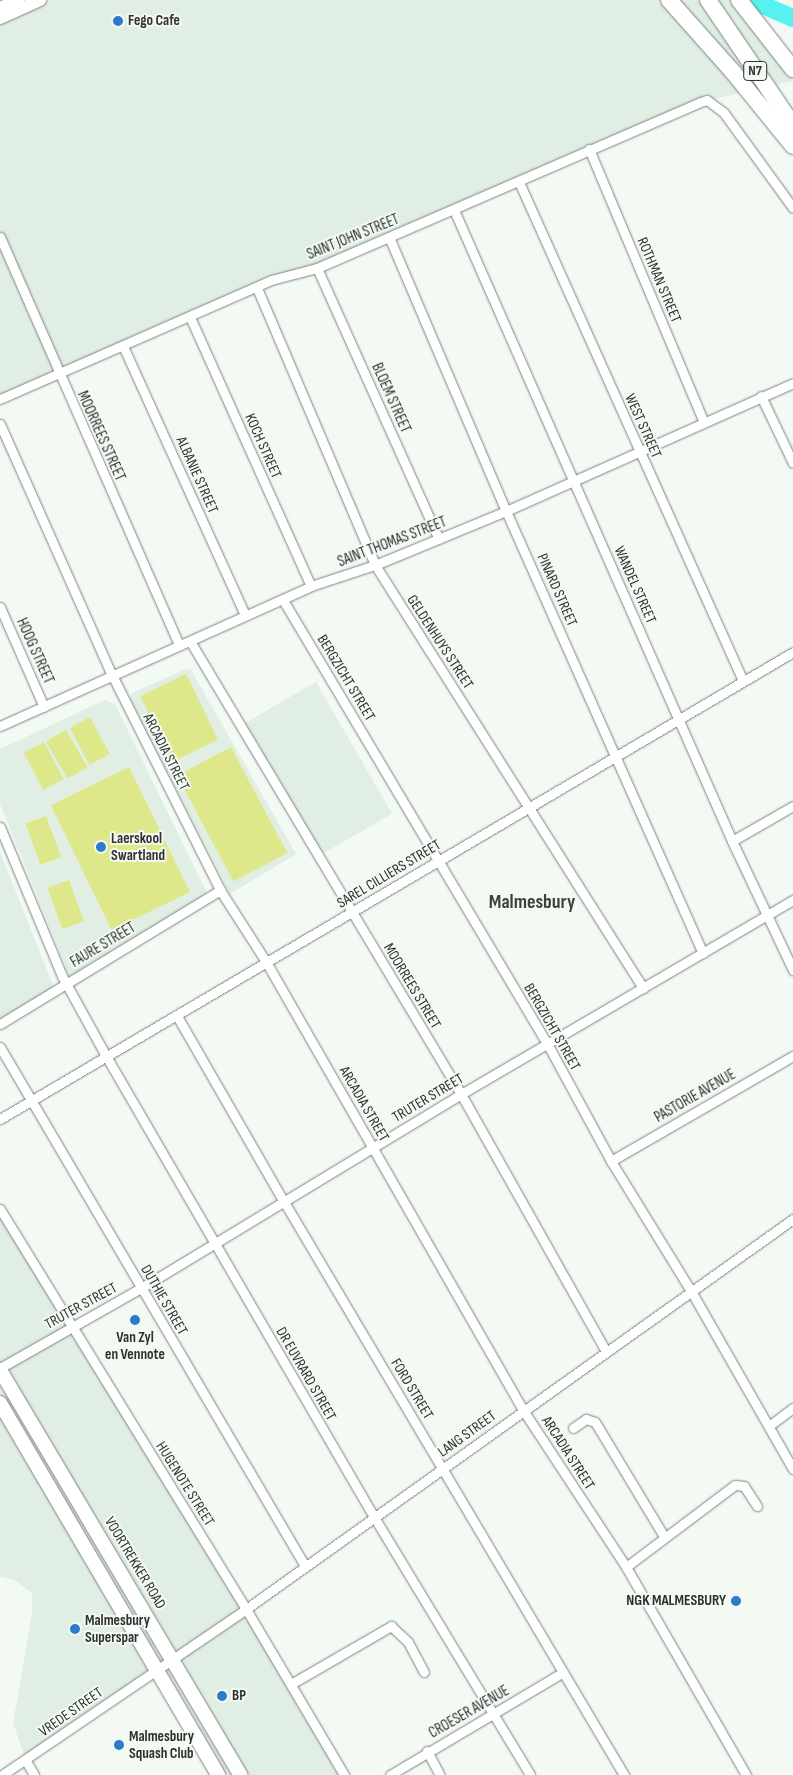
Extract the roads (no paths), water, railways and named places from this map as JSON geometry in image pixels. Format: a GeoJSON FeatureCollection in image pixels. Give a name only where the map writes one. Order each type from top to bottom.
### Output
{"type":"FeatureCollection","features":[{"type":"Feature","properties":{"kind":"highway"},"geometry":{"type":"LineString","coordinates":[[669,0],[734,72],[793,146]]}},
{"type":"Feature","properties":{"kind":"highway","name":"N7"},"geometry":{"type":"LineString","coordinates":[[708,0],[717,16],[793,125]]}},
{"type":"Feature","properties":{"kind":"highway","name":"N7"},"geometry":{"type":"LineString","coordinates":[[739,0],[793,69]]}},
{"type":"Feature","properties":{"kind":"highway"},"geometry":{"type":"LineString","coordinates":[[754,0],[781,53]]}},
{"type":"Feature","properties":{"kind":"main road"},"geometry":{"type":"LineString","coordinates":[[0,8],[18,0]]}},
{"type":"Feature","properties":{"kind":"main road"},"geometry":{"type":"LineString","coordinates":[[0,18],[40,0]]}},
{"type":"Feature","properties":{"kind":"main road","name":"VOORTREKKER ROAD"},"geometry":{"type":"LineString","coordinates":[[0,1369],[240,1775]]}},
{"type":"Feature","properties":{"kind":"main road"},"geometry":{"type":"LineString","coordinates":[[0,1403],[155,1671],[218,1775]]}},
{"type":"Feature","properties":{"kind":"street","name":"SAINT JOHN STREET"},"geometry":{"type":"LineString","coordinates":[[0,399],[258,288],[271,280],[317,268],[519,182],[691,104],[707,100],[715,105],[793,208]]}},
{"type":"Feature","properties":{"kind":"street","name":"ROTHMAN STREET"},"geometry":{"type":"LineString","coordinates":[[589,149],[704,422]]}},
{"type":"Feature","properties":{"kind":"street","name":"WEST STREET"},"geometry":{"type":"LineString","coordinates":[[519,182],[743,681]]}},
{"type":"Feature","properties":{"kind":"street","name":"WANDEL STREET"},"geometry":{"type":"LineString","coordinates":[[454,210],[732,841],[793,970]]}},
{"type":"Feature","properties":{"kind":"street","name":"MOORREES STREET"},"geometry":{"type":"LineString","coordinates":[[0,237],[58,373],[180,645]]}},
{"type":"Feature","properties":{"kind":"street","name":"PINARD STREET"},"geometry":{"type":"LineString","coordinates":[[389,237],[506,511],[618,756],[703,953]]}},
{"type":"Feature","properties":{"kind":"street","name":"BLOEM STREET"},"geometry":{"type":"LineString","coordinates":[[317,268],[439,540]]}},
{"type":"Feature","properties":{"kind":"street","name":"GELDENHUYS STREET"},"geometry":{"type":"LineString","coordinates":[[258,288],[375,565],[643,988]]}},
{"type":"Feature","properties":{"kind":"street","name":"KOCH STREET"},"geometry":{"type":"LineString","coordinates":[[190,317],[311,586]]}},
{"type":"Feature","properties":{"kind":"street","name":"ALBANIE STREET"},"geometry":{"type":"LineString","coordinates":[[123,346],[245,615]]}},
{"type":"Feature","properties":{"kind":"street","name":"SAINT THOMAS STREET"},"geometry":{"type":"LineString","coordinates":[[0,726],[311,586],[375,565],[439,540],[793,383]]}},
{"type":"Feature","properties":{"kind":"street"},"geometry":{"type":"LineString","coordinates":[[761,396],[793,463]]}},
{"type":"Feature","properties":{"kind":"street","name":"ARCADIA STREET"},"geometry":{"type":"LineString","coordinates":[[0,424],[112,675],[220,890],[265,960],[523,1410],[626,1567],[746,1775]]}},
{"type":"Feature","properties":{"kind":"street","name":"BERGZICHT STREET"},"geometry":{"type":"LineString","coordinates":[[283,600],[548,1045],[611,1161],[691,1291],[793,1469]]}},
{"type":"Feature","properties":{"kind":"street","name":"HOOG STREET"},"geometry":{"type":"LineString","coordinates":[[0,607],[44,707]]}},
{"type":"Feature","properties":{"kind":"street","name":"MOORREES STREET"},"geometry":{"type":"LineString","coordinates":[[190,641],[460,1094],[605,1350]]}},
{"type":"Feature","properties":{"kind":"street","name":"SAREL CILLIERS STREET"},"geometry":{"type":"LineString","coordinates":[[0,1119],[178,1016],[265,960],[352,912],[793,652]]}},
{"type":"Feature","properties":{"kind":"street"},"geometry":{"type":"LineString","coordinates":[[732,841],[793,806]]}},
{"type":"Feature","properties":{"kind":"street","name":"DR EUVRARD STREET"},"geometry":{"type":"LineString","coordinates":[[0,827],[66,983],[106,1056],[374,1517],[530,1775]]}},
{"type":"Feature","properties":{"kind":"street","name":"FAURE STREET"},"geometry":{"type":"LineString","coordinates":[[0,1024],[220,890]]}},
{"type":"Feature","properties":{"kind":"street","name":"TRUTER STREET"},"geometry":{"type":"LineString","coordinates":[[0,1369],[141,1288],[460,1094],[548,1045],[793,900]]}},
{"type":"Feature","properties":{"kind":"street","name":"FORD STREET"},"geometry":{"type":"LineString","coordinates":[[178,1016],[283,1200],[624,1775]]}},
{"type":"Feature","properties":{"kind":"street","name":"DUTHIE STREET"},"geometry":{"type":"LineString","coordinates":[[0,1047],[305,1566]]}},
{"type":"Feature","properties":{"kind":"street","name":"PASTORIE AVENUE"},"geometry":{"type":"LineString","coordinates":[[611,1161],[793,1056]]}},
{"type":"Feature","properties":{"kind":"street","name":"HUGENOTE STREET"},"geometry":{"type":"LineString","coordinates":[[0,1209],[246,1608],[344,1775]]}},
{"type":"Feature","properties":{"kind":"street","name":"LANG STREET"},"geometry":{"type":"LineString","coordinates":[[155,1671],[443,1468],[605,1350],[793,1219]]}},
{"type":"Feature","properties":{"kind":"street"},"geometry":{"type":"LineString","coordinates":[[769,1426],[793,1408]]}},
{"type":"Feature","properties":{"kind":"street"},"geometry":{"type":"LineString","coordinates":[[574,1428],[586,1419],[595,1422],[664,1538]]}},
{"type":"Feature","properties":{"kind":"street"},"geometry":{"type":"LineString","coordinates":[[626,1567],[736,1484],[744,1486],[757,1506]]}},
{"type":"Feature","properties":{"kind":"street"},"geometry":{"type":"LineString","coordinates":[[290,1684],[390,1626],[408,1642],[424,1672]]}},
{"type":"Feature","properties":{"kind":"street","name":"VREDE STREET"},"geometry":{"type":"LineString","coordinates":[[2,1775],[26,1761],[155,1671]]}},
{"type":"Feature","properties":{"kind":"street","name":"CROESER AVENUE"},"geometry":{"type":"LineString","coordinates":[[390,1775],[427,1751],[562,1673]]}},
{"type":"Feature","properties":{"kind":"street"},"geometry":{"type":"LineString","coordinates":[[427,1751],[440,1775]]}},
{"type":"Feature","properties":{"kind":"street"},"geometry":{"type":"LineString","coordinates":[[26,1761],[34,1775]]}},
{"type":"Feature","properties":{"kind":"waterway"},"geometry":{"type":"LineString","coordinates":[[751,0],[793,18]]}},
{"type":"Feature","properties":{"kind":"place","name":"Fego Cafe"},"geometry":{"type":"Point","coordinates":[118,21]}},
{"type":"Feature","properties":{"kind":"place","name":"Laerskool Swartland"},"geometry":{"type":"Point","coordinates":[101,847]}},
{"type":"Feature","properties":{"kind":"place","name":"Van Zyl en Vennote"},"geometry":{"type":"Point","coordinates":[135,1320]}},
{"type":"Feature","properties":{"kind":"place","name":"NGK MALMESBURY"},"geometry":{"type":"Point","coordinates":[736,1601]}},
{"type":"Feature","properties":{"kind":"place","name":"Malmesbury Superspar"},"geometry":{"type":"Point","coordinates":[75,1629]}},
{"type":"Feature","properties":{"kind":"place","name":"BP"},"geometry":{"type":"Point","coordinates":[222,1696]}},
{"type":"Feature","properties":{"kind":"place","name":"Malmesbury Squash Club"},"geometry":{"type":"Point","coordinates":[119,1745]}},
{"type":"Feature","properties":{"kind":"district","name":"Malmesbury"},"geometry":{"type":"Point","coordinates":[532,902]}}]}
